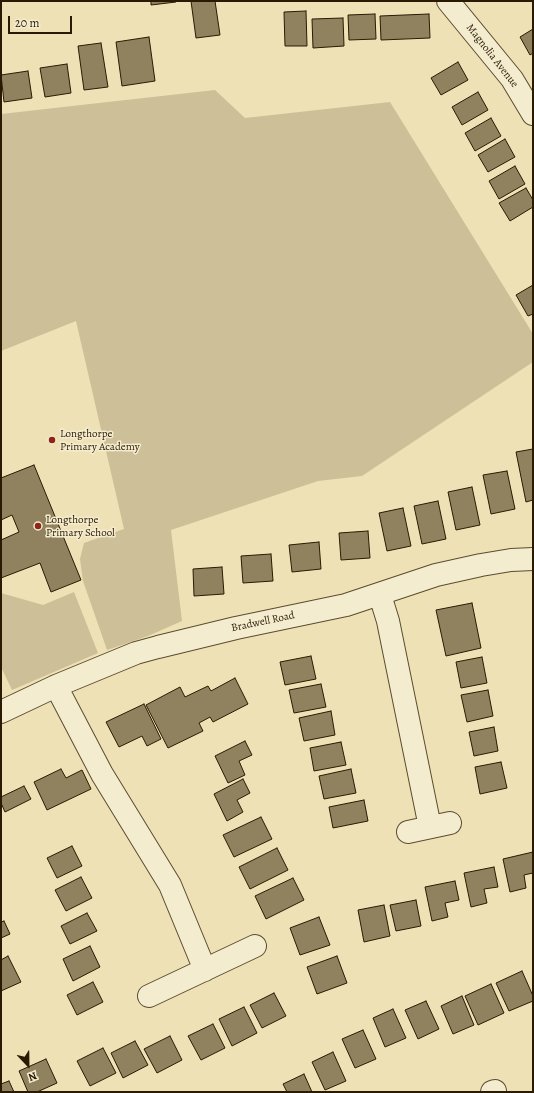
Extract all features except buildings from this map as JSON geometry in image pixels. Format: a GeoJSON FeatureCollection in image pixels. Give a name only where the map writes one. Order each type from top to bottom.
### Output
{"type":"FeatureCollection","features":[{"type":"Feature","properties":{"kind":"street","name":"Magnolia Avenue"},"geometry":{"type":"LineString","coordinates":[[448,1],[512,79],[533,114]]}},
{"type":"Feature","properties":{"kind":"street","name":"Bradwell Road"},"geometry":{"type":"LineString","coordinates":[[3,705],[56,686],[136,653],[236,628],[346,605],[380,595],[436,575],[511,560],[533,559]]}},
{"type":"Feature","properties":{"kind":"street"},"geometry":{"type":"LineString","coordinates":[[380,595],[440,825],[408,832]]}},
{"type":"Feature","properties":{"kind":"street"},"geometry":{"type":"LineString","coordinates":[[56,686],[102,774],[170,885],[205,970]]}},
{"type":"Feature","properties":{"kind":"street"},"geometry":{"type":"LineString","coordinates":[[149,996],[255,946]]}},
{"type":"Feature","properties":{"kind":"shaded area"},"geometry":{"type":"Polygon","coordinates":[[[215,90],[245,118],[390,102],[533,334],[533,362],[362,476],[318,481],[171,530],[182,621],[148,636],[107,650],[83,581],[80,559],[84,543],[124,529],[76,321],[1,351],[1,114],[215,90]]]}},
{"type":"Feature","properties":{"kind":"shaded area"},"geometry":{"type":"Polygon","coordinates":[[[74,592],[98,653],[12,690],[1,667],[1,593],[43,605],[74,592]]]}},
{"type":"Feature","properties":{"kind":"place","name":"Longthorpe Primary Academy"},"geometry":{"type":"Point","coordinates":[52,440]}},
{"type":"Feature","properties":{"kind":"place","name":"Longthorpe Primary School"},"geometry":{"type":"Point","coordinates":[38,526]}}]}
